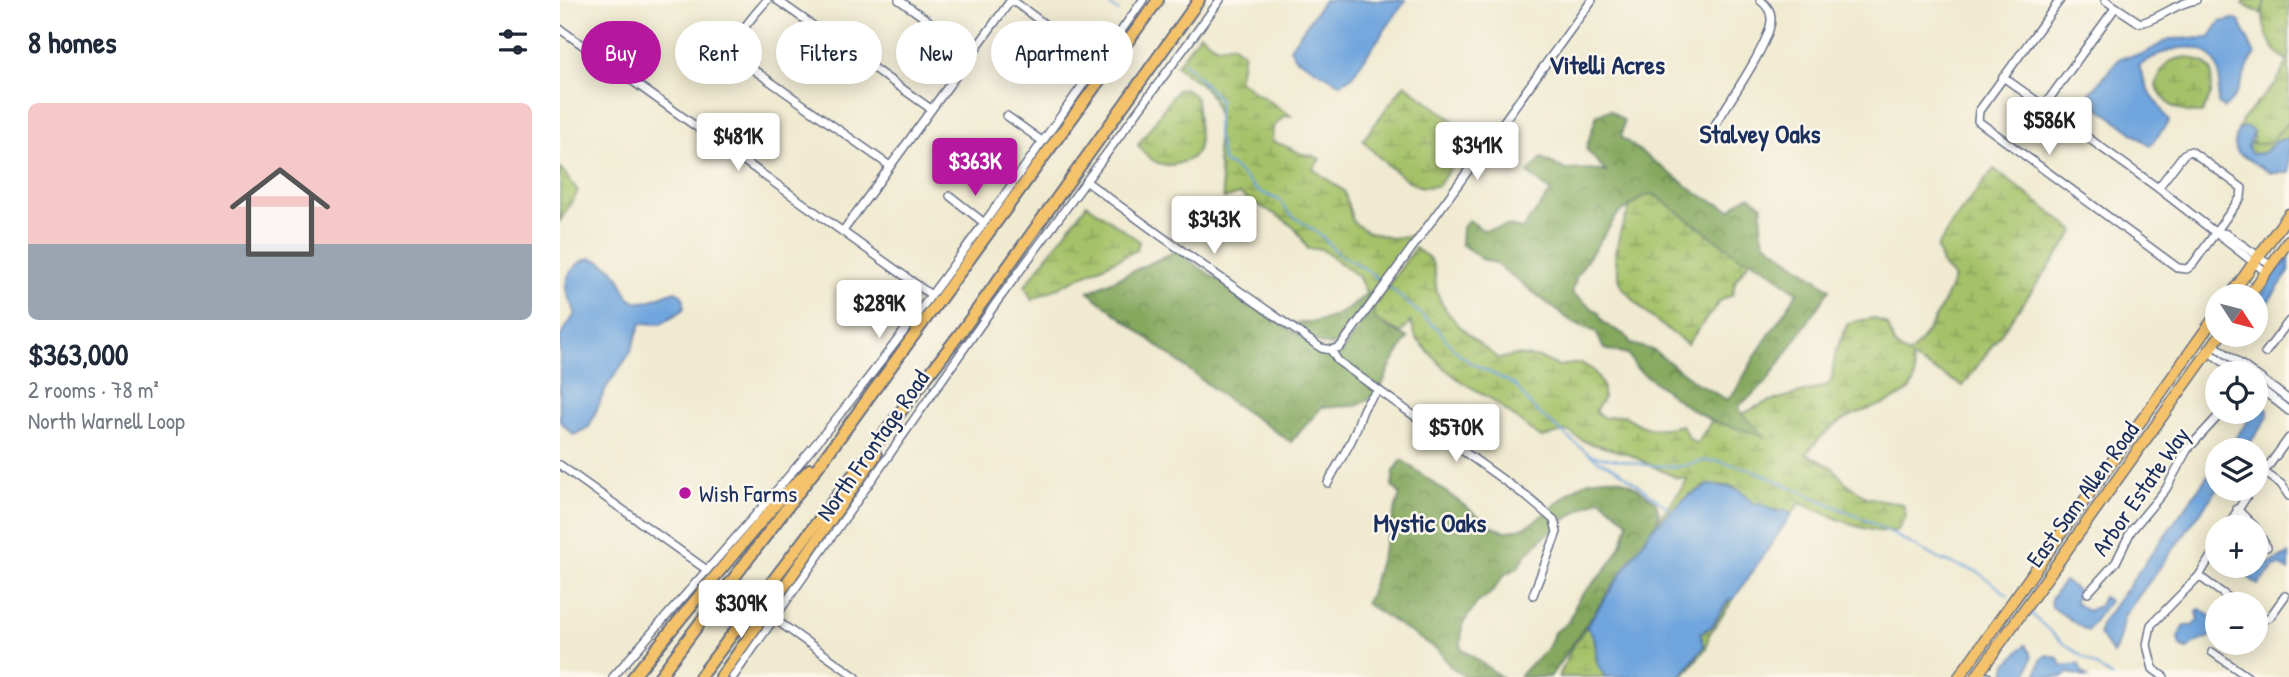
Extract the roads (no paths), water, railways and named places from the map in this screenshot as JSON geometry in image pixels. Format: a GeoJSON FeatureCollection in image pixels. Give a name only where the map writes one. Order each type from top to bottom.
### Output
{"type":"FeatureCollection","features":[{"type":"Feature","properties":{"kind":"highway"},"geometry":{"type":"LineString","coordinates":[[659,677],[826,456],[1158,0]]}},
{"type":"Feature","properties":{"kind":"highway"},"geometry":{"type":"LineString","coordinates":[[721,677],[961,332],[1199,0]]}},
{"type":"Feature","properties":{"kind":"highway"},"geometry":{"type":"LineString","coordinates":[[700,677],[961,332]]}},
{"type":"Feature","properties":{"kind":"highway"},"geometry":{"type":"LineString","coordinates":[[634,677],[781,498],[826,456]]}},
{"type":"Feature","properties":{"kind":"main road"},"geometry":{"type":"LineString","coordinates":[[2239,284],[2289,214]]}},
{"type":"Feature","properties":{"kind":"main road"},"geometry":{"type":"LineString","coordinates":[[2258,284],[2289,240]]}},
{"type":"Feature","properties":{"kind":"main road"},"geometry":{"type":"LineString","coordinates":[[1962,673],[2205,331]]}},
{"type":"Feature","properties":{"kind":"main road","name":"East Sam Allen Road"},"geometry":{"type":"LineString","coordinates":[[1981,677],[2211,348]]}},
{"type":"Feature","properties":{"kind":"street"},"geometry":{"type":"LineString","coordinates":[[766,0],[737,40],[737,58],[890,166]]}},
{"type":"Feature","properties":{"kind":"street"},"geometry":{"type":"LineString","coordinates":[[777,0],[931,109]]}},
{"type":"Feature","properties":{"kind":"street"},"geometry":{"type":"LineString","coordinates":[[899,0],[929,21]]}},
{"type":"Feature","properties":{"kind":"street"},"geometry":{"type":"LineString","coordinates":[[977,47],[1011,0],[1040,21]]}},
{"type":"Feature","properties":{"kind":"street"},"geometry":{"type":"LineString","coordinates":[[1128,21],[1143,0]]}},
{"type":"Feature","properties":{"kind":"street","name":"North Frontage Road"},"geometry":{"type":"LineString","coordinates":[[733,677],[996,303],[1220,0]]}},
{"type":"Feature","properties":{"kind":"street"},"geometry":{"type":"LineString","coordinates":[[1087,182],[1321,348],[1331,350],[1340,347],[1592,0]]}},
{"type":"Feature","properties":{"kind":"street"},"geometry":{"type":"LineString","coordinates":[[1715,125],[1752,65],[1771,26],[1767,6],[1760,0]]}},
{"type":"Feature","properties":{"kind":"street"},"geometry":{"type":"LineString","coordinates":[[2060,0],[1977,113],[1980,124],[2180,269],[2187,269],[2241,197],[2243,190],[2239,184],[2191,151],[2184,154],[2158,188]]}},
{"type":"Feature","properties":{"kind":"street"},"geometry":{"type":"LineString","coordinates":[[2105,0],[2134,21],[2144,23],[2184,2],[2196,0]]}},
{"type":"Feature","properties":{"kind":"street"},"geometry":{"type":"LineString","coordinates":[[2045,106],[2115,8]]}},
{"type":"Feature","properties":{"kind":"street"},"geometry":{"type":"LineString","coordinates":[[560,29],[931,295]]}},
{"type":"Feature","properties":{"kind":"street"},"geometry":{"type":"LineString","coordinates":[[2003,77],[2216,232],[2227,234],[2269,269]]}},
{"type":"Feature","properties":{"kind":"street"},"geometry":{"type":"LineString","coordinates":[[843,231],[949,84]]}},
{"type":"Feature","properties":{"kind":"street"},"geometry":{"type":"LineString","coordinates":[[613,677],[802,461],[931,295],[1082,84]]}},
{"type":"Feature","properties":{"kind":"street"},"geometry":{"type":"LineString","coordinates":[[1007,116],[1042,141]]}},
{"type":"Feature","properties":{"kind":"street"},"geometry":{"type":"LineString","coordinates":[[950,196],[984,222]]}},
{"type":"Feature","properties":{"kind":"street"},"geometry":{"type":"LineString","coordinates":[[2265,353],[2289,321]]}},
{"type":"Feature","properties":{"kind":"street"},"geometry":{"type":"LineString","coordinates":[[2211,348],[2228,361]]}},
{"type":"Feature","properties":{"kind":"street"},"geometry":{"type":"LineString","coordinates":[[1331,350],[1338,361],[1527,497],[1554,520],[1557,533],[1532,595]]}},
{"type":"Feature","properties":{"kind":"street"},"geometry":{"type":"LineString","coordinates":[[2268,384],[2289,400]]}},
{"type":"Feature","properties":{"kind":"street"},"geometry":{"type":"LineString","coordinates":[[1328,483],[1352,439],[1362,408],[1379,391]]}},
{"type":"Feature","properties":{"kind":"street"},"geometry":{"type":"LineString","coordinates":[[2268,394],[2289,411]]}},
{"type":"Feature","properties":{"kind":"street","name":"Arbor Estate Way"},"geometry":{"type":"LineString","coordinates":[[2088,593],[2116,562],[2131,531],[2166,489],[2187,450],[2211,424]]}},
{"type":"Feature","properties":{"kind":"street"},"geometry":{"type":"LineString","coordinates":[[2268,467],[2289,438]]}},
{"type":"Feature","properties":{"kind":"street"},"geometry":{"type":"LineString","coordinates":[[560,465],[707,570]]}},
{"type":"Feature","properties":{"kind":"street"},"geometry":{"type":"LineString","coordinates":[[2268,475],[2281,484],[2289,496]]}},
{"type":"Feature","properties":{"kind":"street"},"geometry":{"type":"LineString","coordinates":[[2234,515],[2243,501]]}},
{"type":"Feature","properties":{"kind":"street"},"geometry":{"type":"LineString","coordinates":[[2237,509],[2243,515]]}},
{"type":"Feature","properties":{"kind":"street"},"geometry":{"type":"LineString","coordinates":[[2164,677],[2154,669],[2147,645],[2151,625],[2199,576],[2205,566]]}},
{"type":"Feature","properties":{"kind":"street"},"geometry":{"type":"LineString","coordinates":[[2199,576],[2221,592]]}},
{"type":"Feature","properties":{"kind":"street"},"geometry":{"type":"LineString","coordinates":[[2268,618],[2285,596]]}},
{"type":"Feature","properties":{"kind":"street"},"geometry":{"type":"LineString","coordinates":[[773,618],[856,677]]}},
{"type":"Feature","properties":{"kind":"street"},"geometry":{"type":"LineString","coordinates":[[2216,655],[2248,677]]}},
{"type":"Feature","properties":{"kind":"street"},"geometry":{"type":"LineString","coordinates":[[1962,673],[1981,677]]}},
{"type":"Feature","properties":{"kind":"water"},"geometry":{"type":"Polygon","coordinates":[[[1324,0],[1406,0],[1352,76],[1341,84],[1296,58],[1290,48],[1324,0]]]}},
{"type":"Feature","properties":{"kind":"water"},"geometry":{"type":"Polygon","coordinates":[[[2234,19],[2240,22],[2255,55],[2235,96],[2224,108],[2218,104],[2220,80],[2217,66],[2210,56],[2191,48],[2169,51],[2139,66],[2148,90],[2169,121],[2150,146],[2088,99],[2089,94],[2120,58],[2143,54],[2169,39],[2209,38],[2220,22],[2234,19]]]}},
{"type":"Feature","properties":{"kind":"water"},"geometry":{"type":"Polygon","coordinates":[[[2245,127],[2253,131],[2248,147],[2251,154],[2265,152],[2274,142],[2289,138],[2289,173],[2271,173],[2238,153],[2234,146],[2238,130],[2245,127]]]}},
{"type":"Feature","properties":{"kind":"water"},"geometry":{"type":"Polygon","coordinates":[[[2289,256],[2289,272],[2268,302],[2268,284],[2280,265],[2285,263],[2289,256]]]}},
{"type":"Feature","properties":{"kind":"water"},"geometry":{"type":"Polygon","coordinates":[[[591,258],[613,270],[631,299],[649,301],[675,291],[681,294],[684,300],[684,309],[661,324],[641,323],[630,353],[606,388],[589,427],[574,435],[560,421],[560,337],[575,314],[566,291],[568,277],[577,265],[591,258]]]}},
{"type":"Feature","properties":{"kind":"water"},"geometry":{"type":"Polygon","coordinates":[[[2246,424],[2263,424],[2253,438],[2236,438],[2246,424]]]}},
{"type":"Feature","properties":{"kind":"water"},"geometry":{"type":"Polygon","coordinates":[[[2205,480],[2205,501],[2208,501],[2124,616],[2119,641],[2113,654],[2099,634],[2101,624],[2205,480]]]}},
{"type":"Feature","properties":{"kind":"water"},"geometry":{"type":"Polygon","coordinates":[[[1709,485],[1734,488],[1754,504],[1761,503],[1773,510],[1786,510],[1791,515],[1735,597],[1728,601],[1711,627],[1700,633],[1704,646],[1680,677],[1605,677],[1598,663],[1594,638],[1586,627],[1651,530],[1688,496],[1709,485]]]}},
{"type":"Feature","properties":{"kind":"water"},"geometry":{"type":"Polygon","coordinates":[[[2289,554],[2289,571],[2281,566],[2274,567],[2268,574],[2268,564],[2289,554]]]}},
{"type":"Feature","properties":{"kind":"water"},"geometry":{"type":"Polygon","coordinates":[[[2249,578],[2264,578],[2258,585],[2249,578]]]}},
{"type":"Feature","properties":{"kind":"water"},"geometry":{"type":"Polygon","coordinates":[[[2064,581],[2077,590],[2075,603],[2087,611],[2099,606],[2103,596],[2109,601],[2087,631],[2052,607],[2051,599],[2064,581]]]}},
{"type":"Feature","properties":{"kind":"water"},"geometry":{"type":"Polygon","coordinates":[[[2200,609],[2205,612],[2205,639],[2187,649],[2180,646],[2178,637],[2185,625],[2192,626],[2199,620],[2197,611],[2200,609]]]}},
{"type":"Feature","properties":{"kind":"water"},"geometry":{"type":"Polygon","coordinates":[[[2025,645],[2032,656],[2026,677],[2007,677],[2007,664],[2025,645]]]}},
{"type":"Feature","properties":{"kind":"water"},"geometry":{"type":"Polygon","coordinates":[[[2047,655],[2058,658],[2062,666],[2079,664],[2087,677],[2069,673],[2062,677],[2036,677],[2041,659],[2047,655]]]}},
{"type":"Feature","properties":{"kind":"waterway"},"geometry":{"type":"LineString","coordinates":[[1102,0],[1119,12]]}},
{"type":"Feature","properties":{"kind":"waterway"},"geometry":{"type":"LineString","coordinates":[[1184,62],[1219,99],[1217,133],[1223,162],[1233,167],[1258,191],[1279,200],[1290,214],[1322,236],[1338,254],[1381,281]]}},
{"type":"Feature","properties":{"kind":"waterway"},"geometry":{"type":"LineString","coordinates":[[1389,287],[1439,330],[1452,347],[1469,362],[1515,385],[1534,409],[1575,443],[1597,460],[1617,469],[1671,510]]}},
{"type":"Feature","properties":{"kind":"waterway"},"geometry":{"type":"LineString","coordinates":[[1590,455],[1646,465],[1678,467],[1703,461],[1718,461],[1750,469],[1868,521],[1941,560],[1978,572],[2008,595]]}},
{"type":"Feature","properties":{"kind":"waterway"},"geometry":{"type":"LineString","coordinates":[[2029,612],[2062,642],[2112,677]]}},
{"type":"Feature","properties":{"kind":"place","name":"Wish Farms"},"geometry":{"type":"Point","coordinates":[685,493]}},
{"type":"Feature","properties":{"kind":"district","name":"Vitelli Acres"},"geometry":{"type":"Point","coordinates":[1607,64]}},
{"type":"Feature","properties":{"kind":"district","name":"Stalvey Oaks"},"geometry":{"type":"Point","coordinates":[1760,133]}},
{"type":"Feature","properties":{"kind":"district","name":"Mystic Oaks"},"geometry":{"type":"Point","coordinates":[1430,522]}}]}
